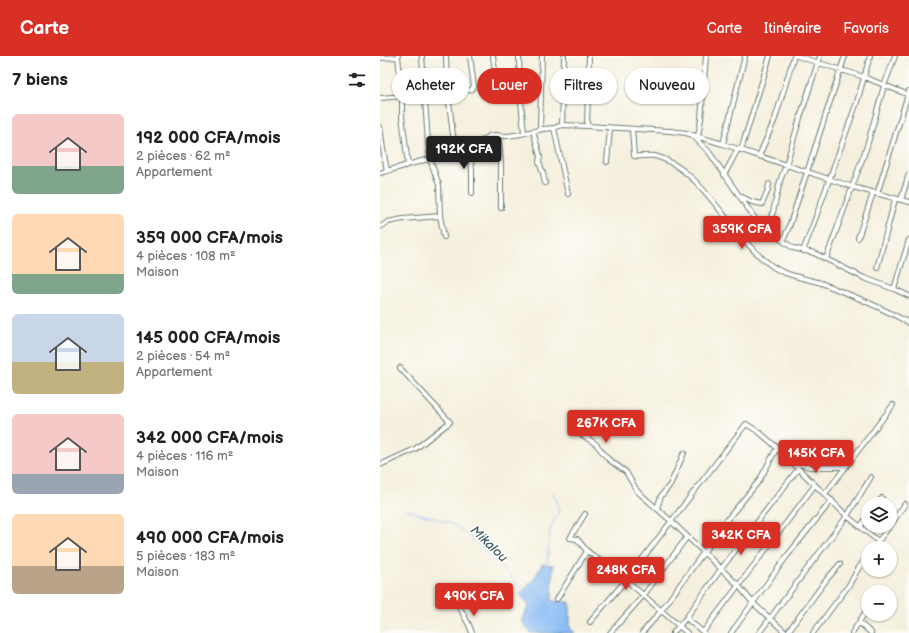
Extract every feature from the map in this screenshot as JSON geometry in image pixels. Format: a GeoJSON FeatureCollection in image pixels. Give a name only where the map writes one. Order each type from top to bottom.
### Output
{"type":"FeatureCollection","features":[{"type":"Feature","properties":{"kind":"street"},"geometry":{"type":"LineString","coordinates":[[380,58],[398,56],[399,68]]}},
{"type":"Feature","properties":{"kind":"street"},"geometry":{"type":"LineString","coordinates":[[422,56],[423,68]]}},
{"type":"Feature","properties":{"kind":"street"},"geometry":{"type":"LineString","coordinates":[[446,56],[447,68]]}},
{"type":"Feature","properties":{"kind":"street"},"geometry":{"type":"LineString","coordinates":[[469,90],[474,87],[470,56]]}},
{"type":"Feature","properties":{"kind":"street"},"geometry":{"type":"LineString","coordinates":[[493,56],[495,68]]}},
{"type":"Feature","properties":{"kind":"street"},"geometry":{"type":"LineString","coordinates":[[519,56],[520,90],[524,133]]}},
{"type":"Feature","properties":{"kind":"street"},"geometry":{"type":"LineString","coordinates":[[540,129],[542,56]]}},
{"type":"Feature","properties":{"kind":"street"},"geometry":{"type":"LineString","coordinates":[[562,125],[564,56]]}},
{"type":"Feature","properties":{"kind":"street"},"geometry":{"type":"LineString","coordinates":[[587,126],[589,56]]}},
{"type":"Feature","properties":{"kind":"street"},"geometry":{"type":"LineString","coordinates":[[698,136],[701,119],[706,56]]}},
{"type":"Feature","properties":{"kind":"street"},"geometry":{"type":"LineString","coordinates":[[723,144],[745,56]]}},
{"type":"Feature","properties":{"kind":"street"},"geometry":{"type":"LineString","coordinates":[[724,175],[740,150],[770,56]]}},
{"type":"Feature","properties":{"kind":"street"},"geometry":{"type":"LineString","coordinates":[[759,156],[775,119],[796,56],[864,77],[884,86],[909,94],[875,194],[858,238]]}},
{"type":"Feature","properties":{"kind":"street"},"geometry":{"type":"LineString","coordinates":[[766,228],[773,212],[780,181],[820,56]]}},
{"type":"Feature","properties":{"kind":"street"},"geometry":{"type":"LineString","coordinates":[[783,241],[845,56]]}},
{"type":"Feature","properties":{"kind":"street"},"geometry":{"type":"LineString","coordinates":[[803,251],[857,102],[870,56]]}},
{"type":"Feature","properties":{"kind":"street"},"geometry":{"type":"LineString","coordinates":[[826,259],[867,146],[884,86],[895,56]]}},
{"type":"Feature","properties":{"kind":"street"},"geometry":{"type":"LineString","coordinates":[[380,98],[392,97]]}},
{"type":"Feature","properties":{"kind":"street"},"geometry":{"type":"LineString","coordinates":[[402,104],[408,165]]}},
{"type":"Feature","properties":{"kind":"street"},"geometry":{"type":"LineString","coordinates":[[425,104],[425,120],[430,159],[438,185],[440,216],[444,237]]}},
{"type":"Feature","properties":{"kind":"street"},"geometry":{"type":"LineString","coordinates":[[449,104],[455,151]]}},
{"type":"Feature","properties":{"kind":"street"},"geometry":{"type":"LineString","coordinates":[[380,173],[469,147],[491,135],[508,136],[540,129],[554,128],[562,125],[587,126],[670,131],[698,136],[829,180],[875,194],[909,202]]}},
{"type":"Feature","properties":{"kind":"street"},"geometry":{"type":"LineString","coordinates":[[380,127],[387,171]]}},
{"type":"Feature","properties":{"kind":"street"},"geometry":{"type":"LineString","coordinates":[[554,128],[568,194]]}},
{"type":"Feature","properties":{"kind":"street"},"geometry":{"type":"LineString","coordinates":[[608,162],[610,128]]}},
{"type":"Feature","properties":{"kind":"street"},"geometry":{"type":"LineString","coordinates":[[632,129],[634,156],[654,156],[671,162],[683,170],[752,249],[771,266],[780,271],[821,283],[890,312],[909,323]]}},
{"type":"Feature","properties":{"kind":"street"},"geometry":{"type":"LineString","coordinates":[[533,131],[545,183]]}},
{"type":"Feature","properties":{"kind":"street"},"geometry":{"type":"LineString","coordinates":[[498,135],[501,163],[501,208]]}},
{"type":"Feature","properties":{"kind":"street"},"geometry":{"type":"LineString","coordinates":[[692,135],[709,152],[756,220],[783,241],[793,248],[814,253],[864,278],[909,296]]}},
{"type":"Feature","properties":{"kind":"street"},"geometry":{"type":"LineString","coordinates":[[469,147],[472,170],[472,193]]}},
{"type":"Feature","properties":{"kind":"street"},"geometry":{"type":"LineString","coordinates":[[901,200],[909,174]]}},
{"type":"Feature","properties":{"kind":"street"},"geometry":{"type":"LineString","coordinates":[[739,196],[752,202],[762,204],[768,190],[768,184]]}},
{"type":"Feature","properties":{"kind":"street"},"geometry":{"type":"LineString","coordinates":[[877,268],[895,199]]}},
{"type":"Feature","properties":{"kind":"street"},"geometry":{"type":"LineString","coordinates":[[380,227],[388,222],[403,219],[440,216]]}},
{"type":"Feature","properties":{"kind":"street"},"geometry":{"type":"LineString","coordinates":[[894,289],[909,240]]}},
{"type":"Feature","properties":{"kind":"street"},"geometry":{"type":"LineString","coordinates":[[380,465],[415,449],[450,422],[400,368]]}},
{"type":"Feature","properties":{"kind":"street"},"geometry":{"type":"LineString","coordinates":[[825,494],[894,405]]}},
{"type":"Feature","properties":{"kind":"street"},"geometry":{"type":"LineString","coordinates":[[590,622],[626,580],[744,425],[747,424],[777,448],[860,527],[878,541],[884,533]]}},
{"type":"Feature","properties":{"kind":"street"},"geometry":{"type":"LineString","coordinates":[[576,431],[596,444],[608,459],[626,472],[637,491],[671,521],[738,585],[753,603],[787,633],[826,579],[840,564]]}},
{"type":"Feature","properties":{"kind":"street"},"geometry":{"type":"LineString","coordinates":[[642,633],[661,611],[730,516],[759,481],[777,448]]}},
{"type":"Feature","properties":{"kind":"street"},"geometry":{"type":"LineString","coordinates":[[657,508],[661,496],[670,486],[684,453]]}},
{"type":"Feature","properties":{"kind":"street"},"geometry":{"type":"LineString","coordinates":[[794,465],[799,464],[810,468],[846,467]]}},
{"type":"Feature","properties":{"kind":"street"},"geometry":{"type":"LineString","coordinates":[[673,633],[686,618],[720,569],[798,469]]}},
{"type":"Feature","properties":{"kind":"street"},"geometry":{"type":"LineString","coordinates":[[760,633],[847,516],[871,477]]}},
{"type":"Feature","properties":{"kind":"street"},"geometry":{"type":"LineString","coordinates":[[686,618],[704,632],[815,485]]}},
{"type":"Feature","properties":{"kind":"street"},"geometry":{"type":"LineString","coordinates":[[731,633],[787,556],[832,500]]}},
{"type":"Feature","properties":{"kind":"street"},"geometry":{"type":"LineString","coordinates":[[897,516],[905,504]]}},
{"type":"Feature","properties":{"kind":"street"},"geometry":{"type":"LineString","coordinates":[[585,514],[570,538],[577,539],[587,551],[626,580],[687,633]]}},
{"type":"Feature","properties":{"kind":"street"},"geometry":{"type":"LineString","coordinates":[[610,633],[643,596],[687,537]]}},
{"type":"Feature","properties":{"kind":"street"},"geometry":{"type":"LineString","coordinates":[[557,599],[587,551]]}},
{"type":"Feature","properties":{"kind":"street"},"geometry":{"type":"LineString","coordinates":[[813,633],[849,585],[861,565]]}},
{"type":"Feature","properties":{"kind":"street"},"geometry":{"type":"LineString","coordinates":[[460,608],[472,633]]}},
{"type":"Feature","properties":{"kind":"street"},"geometry":{"type":"LineString","coordinates":[[852,633],[861,619]]}},
{"type":"Feature","properties":{"kind":"street"},"geometry":{"type":"LineString","coordinates":[[859,622],[871,633]]}},
{"type":"Feature","properties":{"kind":"water"},"geometry":{"type":"Polygon","coordinates":[[[542,564],[553,565],[552,601],[570,602],[570,628],[575,633],[531,633],[522,621],[529,605],[520,594],[534,579],[542,564]]]}},
{"type":"Feature","properties":{"kind":"waterway"},"geometry":{"type":"LineString","coordinates":[[547,565],[550,528],[559,511],[556,497],[550,491]]}},
{"type":"Feature","properties":{"kind":"waterway","name":"Mikalou"},"geometry":{"type":"LineString","coordinates":[[407,510],[448,522],[463,531],[524,589]]}}]}
